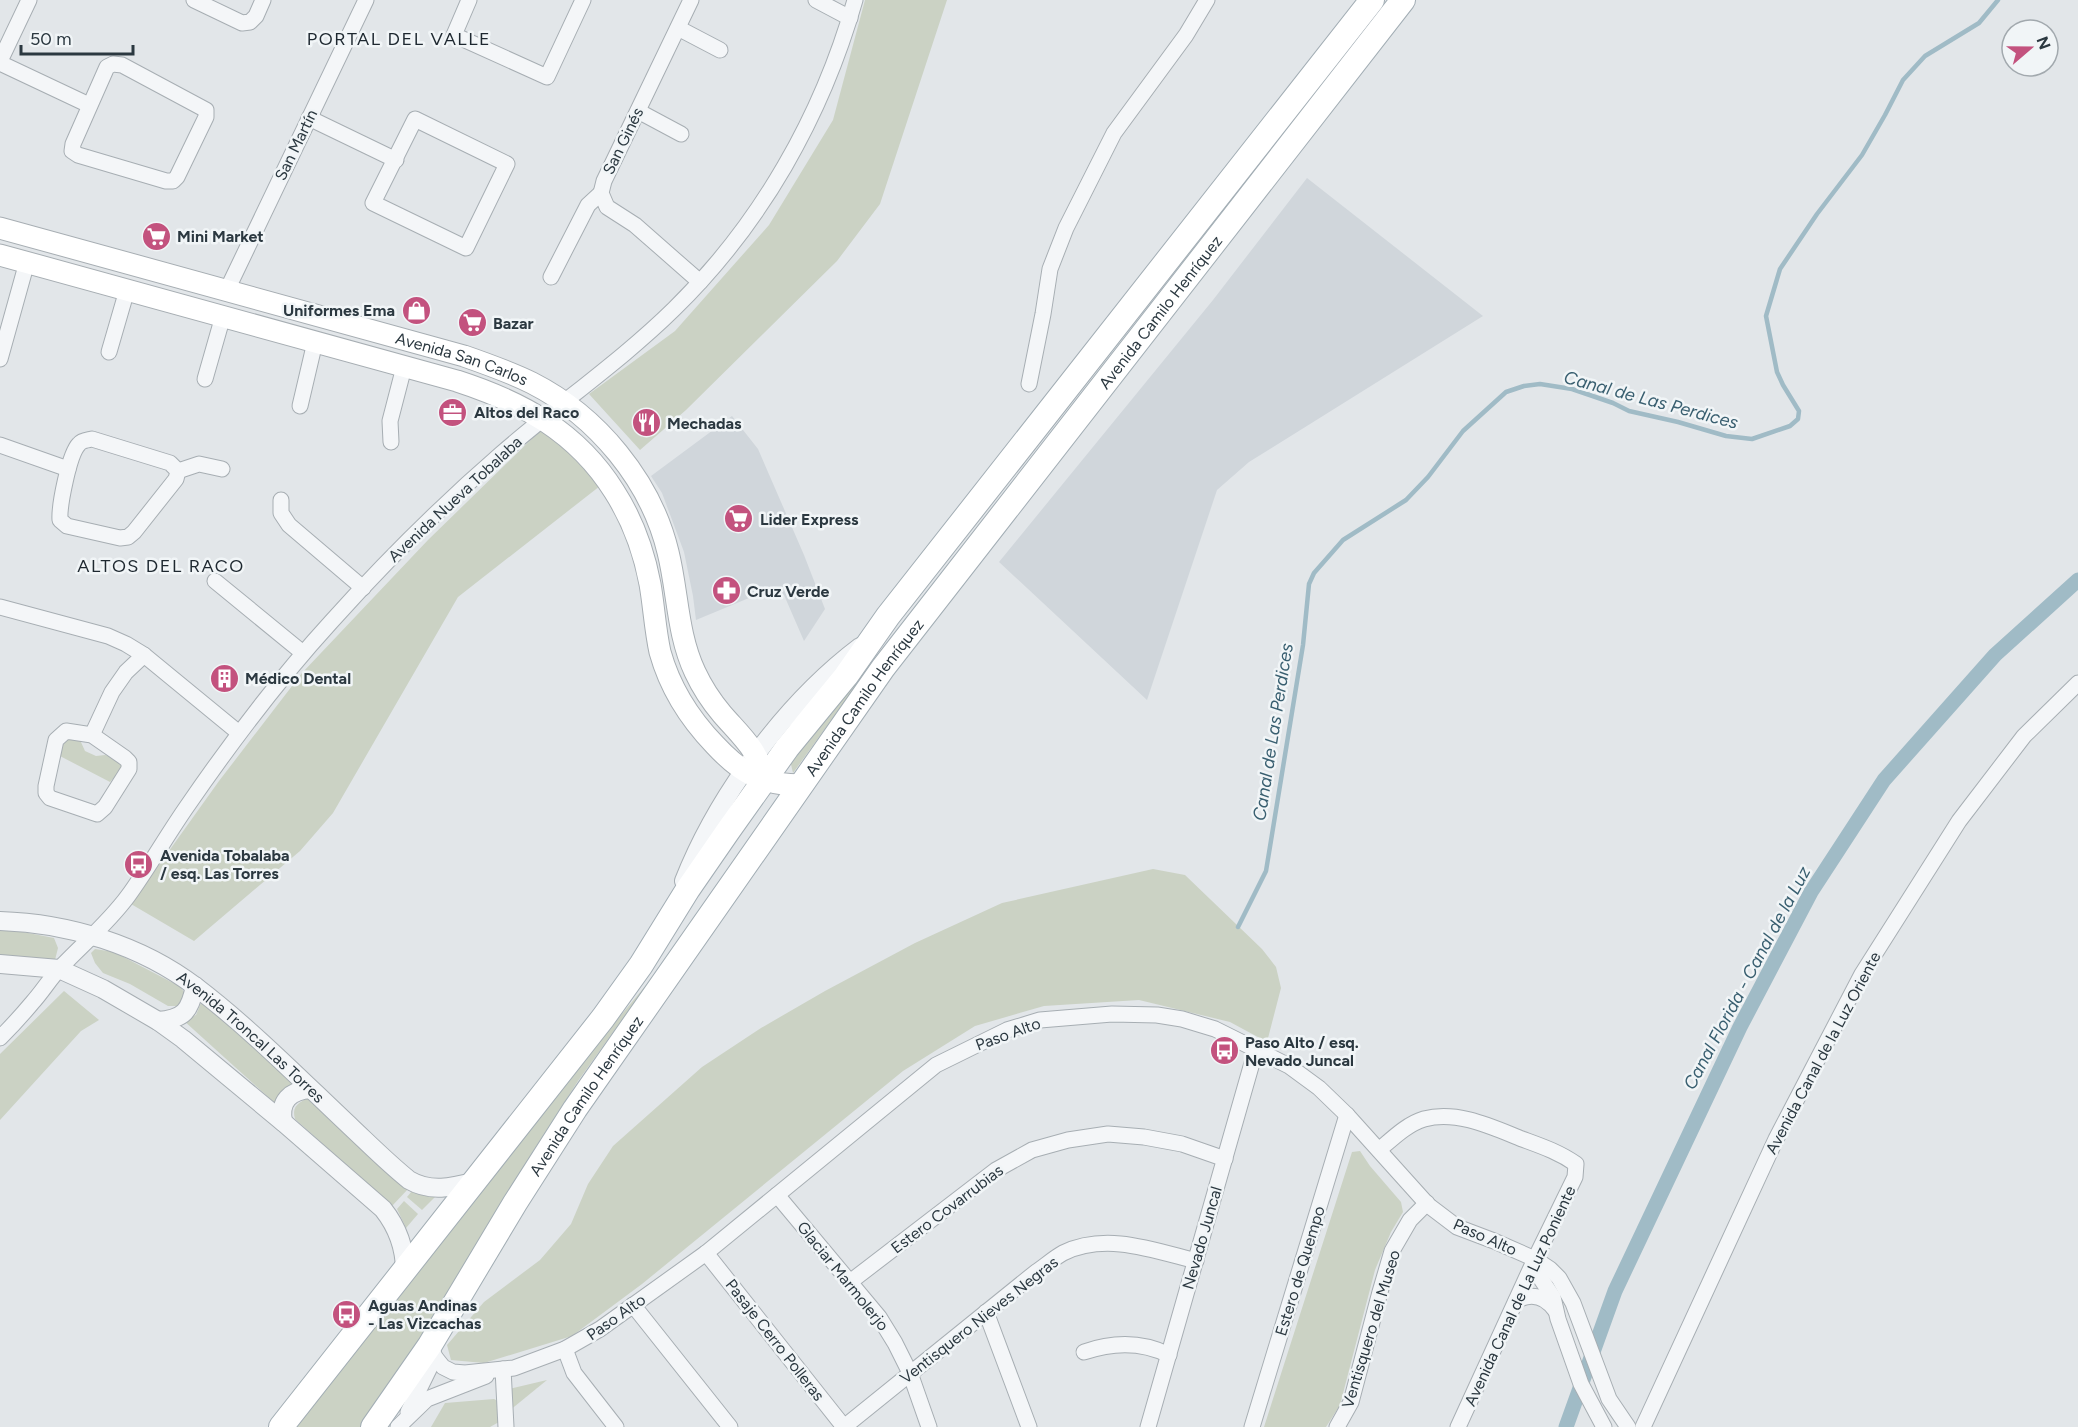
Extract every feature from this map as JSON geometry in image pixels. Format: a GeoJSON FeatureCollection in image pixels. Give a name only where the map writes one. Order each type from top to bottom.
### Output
{"type":"FeatureCollection","features":[{"type":"Feature","properties":{"kind":"main road","name":"Avenida Camilo Henríquez"},"geometry":{"type":"LineString","coordinates":[[281,1427],[477,1181],[622,992],[708,860],[754,777],[787,748],[832,694],[873,637],[1372,0]]}},
{"type":"Feature","properties":{"kind":"main road","name":"Avenida Camilo Henríquez"},"geometry":{"type":"LineString","coordinates":[[373,1427],[433,1351],[543,1156],[903,640],[1403,0]]}},
{"type":"Feature","properties":{"kind":"main road","name":"Avenida San Carlos"},"geometry":{"type":"LineString","coordinates":[[0,228],[464,356],[534,384],[561,403],[590,425],[613,447],[651,505],[667,549],[683,642],[696,674],[713,703],[757,754],[754,777],[721,752],[690,716],[673,687],[661,653],[645,562],[624,507],[590,459],[542,418],[516,403],[489,392],[0,255]]}},
{"type":"Feature","properties":{"kind":"main road"},"geometry":{"type":"LineString","coordinates":[[690,716],[702,714],[713,703]]}},
{"type":"Feature","properties":{"kind":"main road"},"geometry":{"type":"LineString","coordinates":[[754,777],[776,784],[802,785]]}},
{"type":"Feature","properties":{"kind":"main road"},"geometry":{"type":"LineString","coordinates":[[674,968],[688,927],[707,889],[761,810],[765,798],[754,777]]}},
{"type":"Feature","properties":{"kind":"street"},"geometry":{"type":"LineString","coordinates":[[29,0],[0,62],[89,105]]}},
{"type":"Feature","properties":{"kind":"street"},"geometry":{"type":"LineString","coordinates":[[194,0],[242,23],[250,22],[256,16],[263,0]]}},
{"type":"Feature","properties":{"kind":"street","name":"San Martín"},"geometry":{"type":"LineString","coordinates":[[227,290],[366,0]]}},
{"type":"Feature","properties":{"kind":"street"},"geometry":{"type":"LineString","coordinates":[[470,0],[453,35],[547,77],[583,0]]}},
{"type":"Feature","properties":{"kind":"street","name":"San Ginés"},"geometry":{"type":"LineString","coordinates":[[691,0],[604,181],[601,194],[607,207],[635,225],[700,282]]}},
{"type":"Feature","properties":{"kind":"street"},"geometry":{"type":"LineString","coordinates":[[816,0],[850,18]]}},
{"type":"Feature","properties":{"kind":"street","name":"Avenida Nueva Tobalaba"},"geometry":{"type":"LineString","coordinates":[[0,1038],[59,969],[108,921],[129,895],[186,807],[239,733],[303,653],[363,588],[453,498],[542,418],[645,336],[700,282],[744,229],[798,142],[827,81],[855,0]]}},
{"type":"Feature","properties":{"kind":"street"},"geometry":{"type":"LineString","coordinates":[[1029,384],[1050,269],[1066,228],[1114,133],[1186,35],[1207,0]]}},
{"type":"Feature","properties":{"kind":"street"},"geometry":{"type":"LineString","coordinates":[[678,28],[720,50]]}},
{"type":"Feature","properties":{"kind":"street"},"geometry":{"type":"LineString","coordinates":[[113,64],[122,65],[201,106],[206,110],[206,117],[177,177],[173,181],[166,181],[78,155],[72,151],[72,144],[89,105],[107,67],[113,64]]}},
{"type":"Feature","properties":{"kind":"street"},"geometry":{"type":"LineString","coordinates":[[638,111],[681,134]]}},
{"type":"Feature","properties":{"kind":"street"},"geometry":{"type":"LineString","coordinates":[[309,118],[396,160]]}},
{"type":"Feature","properties":{"kind":"street"},"geometry":{"type":"LineString","coordinates":[[416,119],[507,164],[466,248],[373,202],[396,160],[416,119]]}},
{"type":"Feature","properties":{"kind":"street"},"geometry":{"type":"LineString","coordinates":[[551,277],[585,209],[591,200],[601,194]]}},
{"type":"Feature","properties":{"kind":"street"},"geometry":{"type":"LineString","coordinates":[[0,359],[27,262]]}},
{"type":"Feature","properties":{"kind":"street"},"geometry":{"type":"LineString","coordinates":[[110,352],[128,290]]}},
{"type":"Feature","properties":{"kind":"street"},"geometry":{"type":"LineString","coordinates":[[205,379],[223,316]]}},
{"type":"Feature","properties":{"kind":"street"},"geometry":{"type":"LineString","coordinates":[[300,406],[315,342]]}},
{"type":"Feature","properties":{"kind":"street"},"geometry":{"type":"LineString","coordinates":[[391,442],[390,421],[404,367]]}},
{"type":"Feature","properties":{"kind":"street"},"geometry":{"type":"LineString","coordinates":[[92,439],[170,463],[178,471],[176,479],[128,537],[120,538],[67,526],[60,520],[68,469],[78,445],[84,441],[92,439]]}},
{"type":"Feature","properties":{"kind":"street"},"geometry":{"type":"LineString","coordinates":[[0,445],[68,469]]}},
{"type":"Feature","properties":{"kind":"street"},"geometry":{"type":"LineString","coordinates":[[178,471],[199,464],[222,469]]}},
{"type":"Feature","properties":{"kind":"street"},"geometry":{"type":"LineString","coordinates":[[281,500],[281,513],[289,525],[363,588]]}},
{"type":"Feature","properties":{"kind":"street"},"geometry":{"type":"LineString","coordinates":[[215,581],[303,653]]}},
{"type":"Feature","properties":{"kind":"street"},"geometry":{"type":"LineString","coordinates":[[0,607],[117,640],[144,655],[239,733]]}},
{"type":"Feature","properties":{"kind":"street","name":"Avenida Camilo Henríquez"},"geometry":{"type":"LineString","coordinates":[[757,754],[811,689],[873,637]]}},
{"type":"Feature","properties":{"kind":"street"},"geometry":{"type":"LineString","coordinates":[[92,735],[112,692],[126,672],[144,655]]}},
{"type":"Feature","properties":{"kind":"street","name":"Avenida Canal de la Luz Oriente"},"geometry":{"type":"LineString","coordinates":[[1643,1427],[1776,1139],[1862,974],[1959,821],[2024,736],[2078,683]]}},
{"type":"Feature","properties":{"kind":"street"},"geometry":{"type":"LineString","coordinates":[[66,731],[92,735],[129,762],[129,769],[105,807],[97,814],[50,798],[46,793],[56,740],[66,731]]}},
{"type":"Feature","properties":{"kind":"street","name":"Avenida Troncal Las Torres"},"geometry":{"type":"LineString","coordinates":[[0,921],[50,926],[92,936],[137,954],[195,986],[243,1026],[403,1175],[417,1184],[441,1188],[477,1181]]}},
{"type":"Feature","properties":{"kind":"street"},"geometry":{"type":"LineString","coordinates":[[0,964],[59,969],[103,989],[158,1021],[183,1039],[383,1209],[391,1219],[401,1240],[405,1271]]}},
{"type":"Feature","properties":{"kind":"street"},"geometry":{"type":"LineString","coordinates":[[158,1021],[174,1020],[187,1011],[195,986]]}},
{"type":"Feature","properties":{"kind":"street","name":"Paso Alto"},"geometry":{"type":"LineString","coordinates":[[433,1351],[443,1367],[453,1372],[465,1373],[525,1365],[565,1349],[586,1338],[706,1253],[936,1065],[1025,1024],[1040,1020],[1089,1015],[1157,1015],[1182,1019],[1215,1029],[1297,1072],[1319,1088],[1347,1115],[1427,1203],[1457,1227],[1535,1259],[1550,1269],[1573,1303],[1609,1399],[1628,1427]]}},
{"type":"Feature","properties":{"kind":"street","name":"Nevado Juncal"},"geometry":{"type":"LineString","coordinates":[[1148,1427],[1256,1049]]}},
{"type":"Feature","properties":{"kind":"street"},"geometry":{"type":"LineString","coordinates":[[283,1122],[281,1113],[286,1099],[298,1090],[310,1089]]}},
{"type":"Feature","properties":{"kind":"street","name":"Estero de Quempo"},"geometry":{"type":"LineString","coordinates":[[1252,1427],[1347,1115]]}},
{"type":"Feature","properties":{"kind":"street","name":"Avenida Canal de La Luz Poniente"},"geometry":{"type":"LineString","coordinates":[[1379,1150],[1404,1129],[1423,1119],[1445,1116],[1480,1123],[1564,1155],[1576,1164],[1575,1177],[1458,1427]]}},
{"type":"Feature","properties":{"kind":"street","name":"Estero Covarrubias"},"geometry":{"type":"LineString","coordinates":[[850,1282],[996,1170],[1032,1150],[1068,1140],[1108,1134],[1144,1137],[1182,1144],[1225,1159]]}},
{"type":"Feature","properties":{"kind":"street","name":"Glaciar Marmolerjo"},"geometry":{"type":"LineString","coordinates":[[777,1195],[879,1317],[910,1373],[929,1427]]}},
{"type":"Feature","properties":{"kind":"street","name":"Ventisquero del Museo"},"geometry":{"type":"LineString","coordinates":[[1337,1427],[1351,1402],[1392,1251],[1410,1220],[1427,1203]]}},
{"type":"Feature","properties":{"kind":"street","name":"Ventisquero Nieves Negras"},"geometry":{"type":"LineString","coordinates":[[844,1427],[1036,1272],[1063,1253],[1090,1244],[1115,1242],[1196,1261]]}},
{"type":"Feature","properties":{"kind":"street","name":"Pasaje Cerro Polleras"},"geometry":{"type":"LineString","coordinates":[[706,1253],[844,1427]]}},
{"type":"Feature","properties":{"kind":"street"},"geometry":{"type":"LineString","coordinates":[[1535,1259],[1537,1273],[1552,1297],[1581,1384],[1603,1426]]}},
{"type":"Feature","properties":{"kind":"street"},"geometry":{"type":"LineString","coordinates":[[1516,1301],[1527,1296],[1540,1297],[1551,1304],[1558,1317]]}},
{"type":"Feature","properties":{"kind":"street"},"geometry":{"type":"LineString","coordinates":[[633,1305],[730,1427]]}},
{"type":"Feature","properties":{"kind":"street"},"geometry":{"type":"LineString","coordinates":[[986,1312],[1029,1427]]}},
{"type":"Feature","properties":{"kind":"street"},"geometry":{"type":"LineString","coordinates":[[1084,1352],[1100,1347],[1135,1344],[1155,1348],[1169,1355]]}},
{"type":"Feature","properties":{"kind":"street"},"geometry":{"type":"LineString","coordinates":[[565,1349],[574,1373],[616,1427]]}},
{"type":"Feature","properties":{"kind":"street"},"geometry":{"type":"LineString","coordinates":[[398,1427],[409,1411],[433,1351]]}},
{"type":"Feature","properties":{"kind":"street"},"geometry":{"type":"LineString","coordinates":[[503,1369],[506,1427]]}},
{"type":"Feature","properties":{"kind":"street","name":"Paso Alto"},"geometry":{"type":"LineString","coordinates":[[398,1427],[427,1399],[503,1369]]}},
{"type":"Feature","properties":{"kind":"shaded area"},"geometry":{"type":"Polygon","coordinates":[[[865,0],[947,0],[880,204],[837,261],[686,410],[640,450],[589,394],[675,331],[769,225],[833,120],[865,0]]]}},
{"type":"Feature","properties":{"kind":"shaded area"},"geometry":{"type":"Polygon","coordinates":[[[1307,178],[1483,316],[1249,462],[1217,490],[1147,700],[999,562],[1213,300],[1307,178]]]}},
{"type":"Feature","properties":{"kind":"shaded area","name":"Lider Express"},"geometry":{"type":"Polygon","coordinates":[[[732,416],[758,449],[825,609],[804,641],[784,595],[770,600],[766,591],[696,620],[684,552],[662,493],[651,476],[732,416]]]}},
{"type":"Feature","properties":{"kind":"shaded area"},"geometry":{"type":"Polygon","coordinates":[[[544,427],[600,486],[458,597],[333,813],[300,851],[194,941],[131,904],[219,781],[302,673],[428,540],[544,427]]]}},
{"type":"Feature","properties":{"kind":"shaded area"},"geometry":{"type":"Polygon","coordinates":[[[876,658],[793,773],[790,760],[876,658]]]}},
{"type":"Feature","properties":{"kind":"shaded area"},"geometry":{"type":"Polygon","coordinates":[[[68,735],[80,740],[85,751],[96,756],[105,755],[129,762],[110,782],[58,755],[68,735]]]}},
{"type":"Feature","properties":{"kind":"shaded area"},"geometry":{"type":"Polygon","coordinates":[[[1153,869],[1185,875],[1262,949],[1276,967],[1281,988],[1267,1042],[1230,1022],[1139,1000],[1044,1006],[975,1026],[903,1071],[642,1284],[572,1336],[484,1363],[451,1360],[447,1345],[484,1302],[540,1260],[571,1224],[588,1184],[613,1146],[702,1067],[761,1028],[825,991],[915,943],[1002,903],[1153,869]]]}},
{"type":"Feature","properties":{"kind":"shaded area"},"geometry":{"type":"Polygon","coordinates":[[[0,930],[54,938],[58,948],[55,960],[0,956],[0,930]]]}},
{"type":"Feature","properties":{"kind":"shaded area"},"geometry":{"type":"Polygon","coordinates":[[[95,949],[114,952],[179,986],[186,994],[183,1002],[177,1006],[168,1006],[130,984],[103,973],[91,953],[95,949]]]}},
{"type":"Feature","properties":{"kind":"shaded area"},"geometry":{"type":"Polygon","coordinates":[[[652,978],[578,1081],[532,1153],[412,1355],[362,1427],[294,1427],[535,1118],[652,978]]]}},
{"type":"Feature","properties":{"kind":"shaded area"},"geometry":{"type":"Polygon","coordinates":[[[64,991],[99,1020],[81,1031],[0,1120],[0,1054],[64,991]]]}},
{"type":"Feature","properties":{"kind":"shaded area"},"geometry":{"type":"Polygon","coordinates":[[[203,998],[296,1085],[278,1106],[183,1020],[196,1015],[203,998]]]}},
{"type":"Feature","properties":{"kind":"shaded area"},"geometry":{"type":"Polygon","coordinates":[[[306,1099],[314,1099],[408,1189],[392,1206],[295,1119],[296,1107],[306,1099]]]}},
{"type":"Feature","properties":{"kind":"shaded area"},"geometry":{"type":"Polygon","coordinates":[[[1360,1151],[1401,1202],[1403,1212],[1391,1232],[1375,1270],[1340,1405],[1326,1427],[1264,1427],[1352,1152],[1360,1151]]]}},
{"type":"Feature","properties":{"kind":"shaded area"},"geometry":{"type":"Polygon","coordinates":[[[412,1191],[437,1195],[422,1210],[407,1197],[412,1191]]]}},
{"type":"Feature","properties":{"kind":"shaded area"},"geometry":{"type":"Polygon","coordinates":[[[404,1201],[418,1214],[406,1228],[397,1209],[404,1201]]]}},
{"type":"Feature","properties":{"kind":"shaded area"},"geometry":{"type":"Polygon","coordinates":[[[547,1380],[509,1411],[509,1389],[547,1380]]]}},
{"type":"Feature","properties":{"kind":"shaded area"},"geometry":{"type":"Polygon","coordinates":[[[494,1399],[498,1401],[499,1422],[490,1427],[431,1427],[445,1403],[494,1399]]]}},
{"type":"Feature","properties":{"kind":"waterway","name":"Canal de Las Perdices"},"geometry":{"type":"LineString","coordinates":[[1238,927],[1266,871],[1303,645],[1309,584],[1314,573],[1343,540],[1406,500],[1428,477],[1463,431],[1506,392],[1524,386],[1540,384],[1572,389],[1629,411],[1726,436],[1752,439],[1790,426],[1798,419],[1799,411],[1777,372],[1766,316],[1780,269],[1817,214],[1862,155],[1903,80],[1925,56],[1979,23],[1998,0]]}},
{"type":"Feature","properties":{"kind":"waterway","name":"Canal Florida - Canal de la Luz"},"geometry":{"type":"LineString","coordinates":[[1566,1427],[1615,1291],[1740,1027],[1811,892],[1884,780],[1995,655],[2078,580]]}},
{"type":"Feature","properties":{"kind":"place","name":"Mini Market"},"geometry":{"type":"Point","coordinates":[156,236]}},
{"type":"Feature","properties":{"kind":"place","name":"Uniformes Ema"},"geometry":{"type":"Point","coordinates":[416,310]}},
{"type":"Feature","properties":{"kind":"place","name":"Bazar"},"geometry":{"type":"Point","coordinates":[472,323]}},
{"type":"Feature","properties":{"kind":"place","name":"Altos del Raco"},"geometry":{"type":"Point","coordinates":[453,412]}},
{"type":"Feature","properties":{"kind":"place","name":"Mechadas"},"geometry":{"type":"Point","coordinates":[646,423]}},
{"type":"Feature","properties":{"kind":"place","name":"Lider Express"},"geometry":{"type":"Point","coordinates":[739,519]}},
{"type":"Feature","properties":{"kind":"place","name":"Cruz Verde"},"geometry":{"type":"Point","coordinates":[726,591]}},
{"type":"Feature","properties":{"kind":"place","name":"Médico Dental"},"geometry":{"type":"Point","coordinates":[224,678]}},
{"type":"Feature","properties":{"kind":"place","name":"Avenida Tobalaba / esq. Las Torres"},"geometry":{"type":"Point","coordinates":[139,864]}},
{"type":"Feature","properties":{"kind":"place","name":"Paso Alto / esq. Nevado Juncal"},"geometry":{"type":"Point","coordinates":[1224,1051]}},
{"type":"Feature","properties":{"kind":"place","name":"Aguas Andinas - Las Vizcachas"},"geometry":{"type":"Point","coordinates":[347,1314]}},
{"type":"Feature","properties":{"kind":"district","name":"PORTAL DEL VALLE"},"geometry":{"type":"Point","coordinates":[399,39]}},
{"type":"Feature","properties":{"kind":"district","name":"ALTOS DEL RACO"},"geometry":{"type":"Point","coordinates":[161,566]}}]}
